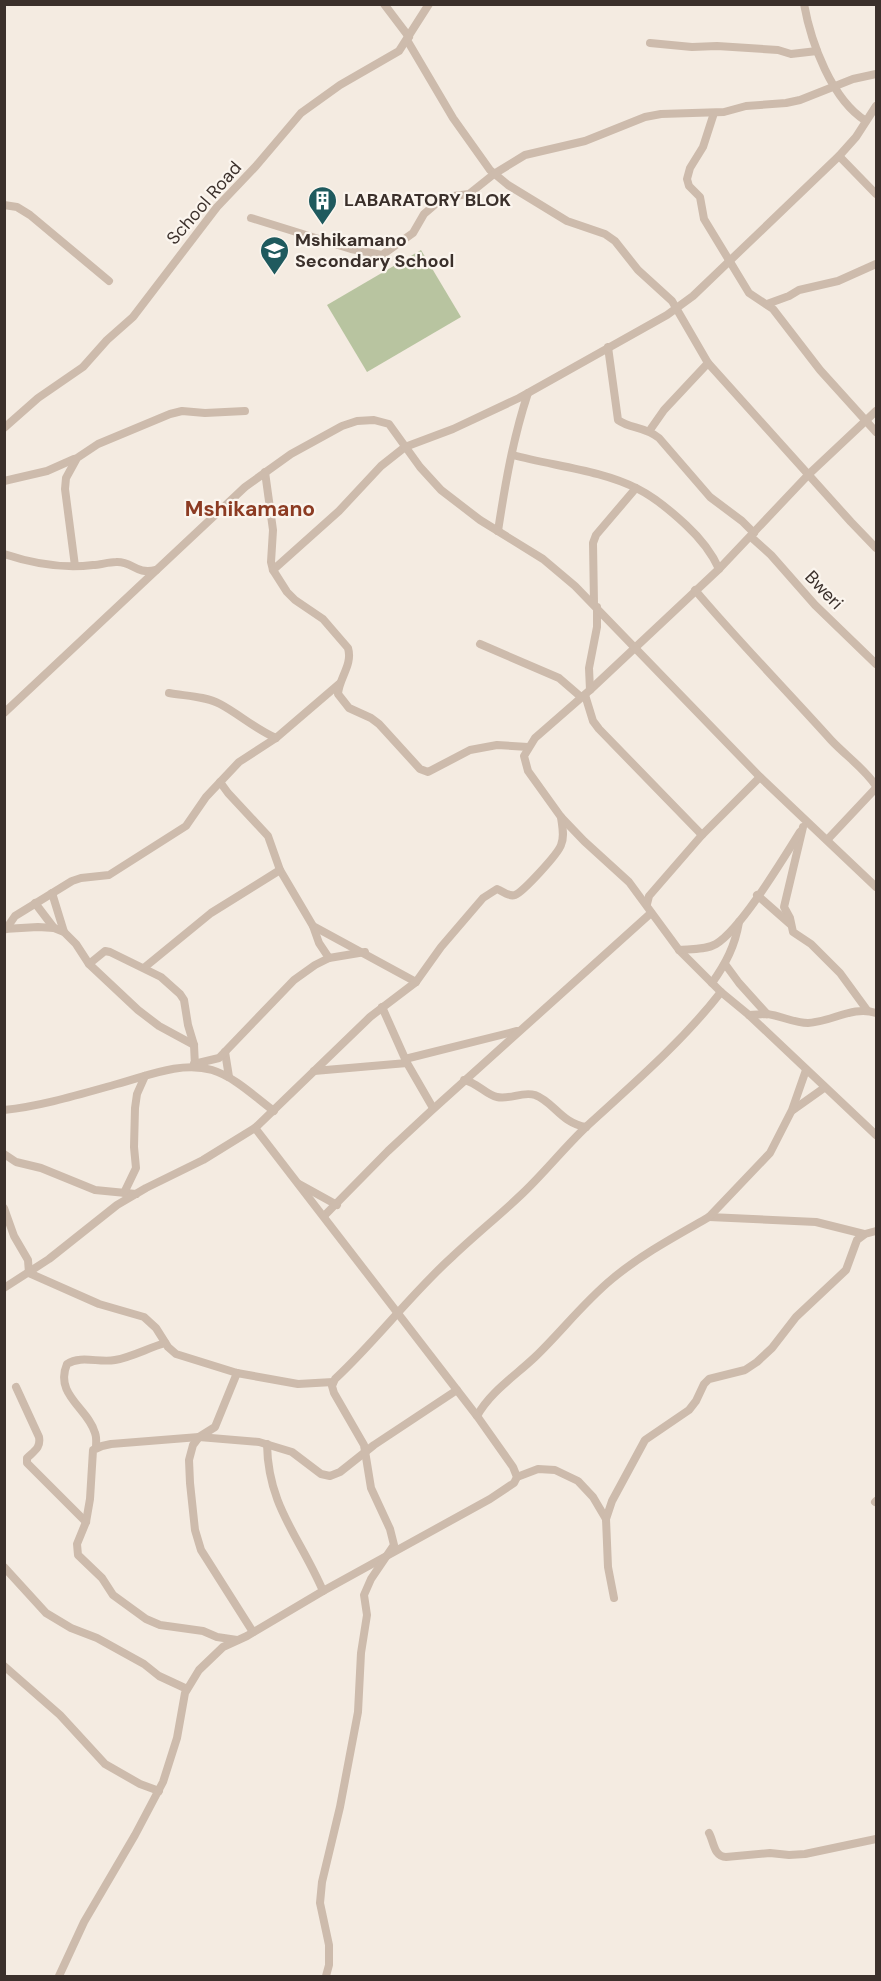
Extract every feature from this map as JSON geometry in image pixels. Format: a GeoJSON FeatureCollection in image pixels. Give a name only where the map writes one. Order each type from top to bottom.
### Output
{"type":"FeatureCollection","features":[{"type":"Feature","properties":{"kind":"street"},"geometry":{"type":"LineString","coordinates":[[384,4],[408,38],[453,118],[494,174],[567,221],[612,238],[641,274],[669,297],[708,363],[876,548]]}},
{"type":"Feature","properties":{"kind":"street","name":"School Road"},"geometry":{"type":"LineString","coordinates":[[4,428],[38,398],[83,367],[107,340],[133,317],[217,207],[262,160],[301,113],[340,85],[399,51],[429,4]]}},
{"type":"Feature","properties":{"kind":"street"},"geometry":{"type":"LineString","coordinates":[[804,4],[817,51],[835,87],[853,111],[866,121]]}},
{"type":"Feature","properties":{"kind":"street"},"geometry":{"type":"LineString","coordinates":[[650,43],[776,50],[790,54],[817,51]]}},
{"type":"Feature","properties":{"kind":"street"},"geometry":{"type":"LineString","coordinates":[[251,218],[359,251],[382,255],[412,233],[424,214],[438,202],[446,197],[469,194],[494,174],[525,155],[585,141],[645,117],[661,114],[714,113],[761,104],[800,100],[853,79],[876,74]]}},
{"type":"Feature","properties":{"kind":"street"},"geometry":{"type":"LineString","coordinates":[[273,570],[339,511],[381,466],[405,447],[473,420],[528,393],[677,308],[730,262],[839,156],[856,137],[876,106]]}},
{"type":"Feature","properties":{"kind":"street"},"geometry":{"type":"LineString","coordinates":[[714,113],[702,147],[690,168],[687,182],[700,197],[704,219],[748,293],[767,304],[778,315],[820,369],[876,432]]}},
{"type":"Feature","properties":{"kind":"street"},"geometry":{"type":"LineString","coordinates":[[839,156],[876,195]]}},
{"type":"Feature","properties":{"kind":"street"},"geometry":{"type":"LineString","coordinates":[[4,205],[17,207],[30,215],[109,281]]}},
{"type":"Feature","properties":{"kind":"street"},"geometry":{"type":"LineString","coordinates":[[767,304],[799,290],[838,281],[876,264]]}},
{"type":"Feature","properties":{"kind":"street"},"geometry":{"type":"LineString","coordinates":[[608,347],[616,416],[623,424],[650,430],[664,410],[708,363]]}},
{"type":"Feature","properties":{"kind":"street"},"geometry":{"type":"LineString","coordinates":[[498,531],[520,416],[528,393]]}},
{"type":"Feature","properties":{"kind":"street"},"geometry":{"type":"LineString","coordinates":[[4,482],[47,471],[77,458],[98,444],[170,414],[182,411],[205,413],[245,411]]}},
{"type":"Feature","properties":{"kind":"street"},"geometry":{"type":"LineString","coordinates":[[876,411],[810,474],[719,569],[585,694],[534,738],[524,756],[528,771],[561,817],[620,872],[647,904],[651,913],[679,950],[721,992],[749,1015],[876,1135]]}},
{"type":"Feature","properties":{"kind":"street"},"geometry":{"type":"LineString","coordinates":[[4,713],[245,487],[309,444],[342,426],[357,421],[374,420],[389,424],[420,467],[441,490],[480,520],[543,559],[595,606],[805,824],[828,839],[876,886]]}},
{"type":"Feature","properties":{"kind":"street","name":"Bweri"},"geometry":{"type":"LineString","coordinates":[[650,430],[710,497],[742,521],[815,605],[876,664]]}},
{"type":"Feature","properties":{"kind":"street"},"geometry":{"type":"LineString","coordinates":[[513,455],[596,475],[636,488],[653,497],[707,547],[719,569]]}},
{"type":"Feature","properties":{"kind":"street"},"geometry":{"type":"LineString","coordinates":[[75,566],[65,489],[66,478],[77,458]]}},
{"type":"Feature","properties":{"kind":"street"},"geometry":{"type":"LineString","coordinates":[[5,929],[15,916],[72,881],[109,876],[186,826],[206,797],[245,757],[276,738],[339,684],[347,669],[350,654],[348,648],[323,619],[287,592],[273,570],[271,562],[273,530],[265,472]]}},
{"type":"Feature","properties":{"kind":"street"},"geometry":{"type":"LineString","coordinates":[[636,488],[596,535],[593,543],[597,627],[585,694],[593,721],[599,729],[702,835]]}},
{"type":"Feature","properties":{"kind":"street"},"geometry":{"type":"LineString","coordinates":[[4,554],[43,565],[75,566],[123,562],[142,572],[157,570]]}},
{"type":"Feature","properties":{"kind":"street"},"geometry":{"type":"LineString","coordinates":[[695,590],[760,664],[841,751],[862,769],[876,787],[828,839]]}},
{"type":"Feature","properties":{"kind":"street"},"geometry":{"type":"LineString","coordinates":[[480,644],[560,678],[585,694]]}},
{"type":"Feature","properties":{"kind":"street"},"geometry":{"type":"LineString","coordinates":[[339,684],[338,694],[344,703],[379,724],[420,769],[428,772],[470,750],[497,745],[528,747]]}},
{"type":"Feature","properties":{"kind":"street"},"geometry":{"type":"LineString","coordinates":[[169,693],[203,698],[218,703],[262,732],[276,738]]}},
{"type":"Feature","properties":{"kind":"street"},"geometry":{"type":"LineString","coordinates":[[647,904],[649,896],[702,835],[760,777]]}},
{"type":"Feature","properties":{"kind":"street"},"geometry":{"type":"LineString","coordinates":[[220,782],[268,837],[280,870],[329,958]]}},
{"type":"Feature","properties":{"kind":"street"},"geometry":{"type":"LineString","coordinates":[[4,1288],[49,1259],[110,1211],[136,1194],[204,1160],[255,1128],[382,1007],[416,982],[446,941],[488,893],[497,889],[511,895],[516,894],[555,855],[562,843],[561,817]]}},
{"type":"Feature","properties":{"kind":"street"},"geometry":{"type":"LineString","coordinates":[[679,950],[717,944],[740,921],[805,824]]}},
{"type":"Feature","properties":{"kind":"street"},"geometry":{"type":"LineString","coordinates":[[791,926],[790,918],[784,907],[805,824]]}},
{"type":"Feature","properties":{"kind":"street"},"geometry":{"type":"LineString","coordinates":[[144,967],[211,913],[280,870]]}},
{"type":"Feature","properties":{"kind":"street"},"geometry":{"type":"LineString","coordinates":[[52,893],[64,932]]}},
{"type":"Feature","properties":{"kind":"street"},"geometry":{"type":"LineString","coordinates":[[758,895],[791,926],[796,934],[811,944],[840,973],[876,1019]]}},
{"type":"Feature","properties":{"kind":"street"},"geometry":{"type":"LineString","coordinates":[[35,903],[54,928]]}},
{"type":"Feature","properties":{"kind":"street"},"geometry":{"type":"LineString","coordinates":[[324,1216],[388,1151],[464,1080],[651,913]]}},
{"type":"Feature","properties":{"kind":"street"},"geometry":{"type":"LineString","coordinates":[[712,983],[734,946],[740,921]]}},
{"type":"Feature","properties":{"kind":"street"},"geometry":{"type":"LineString","coordinates":[[313,926],[416,982]]}},
{"type":"Feature","properties":{"kind":"street"},"geometry":{"type":"LineString","coordinates":[[5,929],[54,928],[64,932],[76,944],[89,964],[138,1010],[159,1026],[194,1045]]}},
{"type":"Feature","properties":{"kind":"street"},"geometry":{"type":"LineString","coordinates":[[89,964],[108,951],[144,967],[172,986],[184,1000],[194,1045],[195,1065]]}},
{"type":"Feature","properties":{"kind":"street"},"geometry":{"type":"LineString","coordinates":[[4,1110],[31,1106],[214,1060],[225,1052],[294,980],[315,964],[329,958],[364,952]]}},
{"type":"Feature","properties":{"kind":"street"},"geometry":{"type":"LineString","coordinates":[[725,964],[767,1014]]}},
{"type":"Feature","properties":{"kind":"street"},"geometry":{"type":"LineString","coordinates":[[29,1273],[99,1304],[144,1317],[156,1328],[165,1343],[176,1354],[237,1373],[298,1384],[333,1382],[450,1258],[523,1193],[586,1127],[675,1044],[701,1018],[721,992]]}},
{"type":"Feature","properties":{"kind":"street"},"geometry":{"type":"LineString","coordinates":[[382,1007],[406,1061],[434,1108]]}},
{"type":"Feature","properties":{"kind":"street"},"geometry":{"type":"LineString","coordinates":[[749,1015],[767,1014],[794,1022],[807,1023],[819,1022],[854,1011],[871,1011]]}},
{"type":"Feature","properties":{"kind":"street"},"geometry":{"type":"LineString","coordinates":[[314,1071],[406,1061],[518,1031]]}},
{"type":"Feature","properties":{"kind":"street"},"geometry":{"type":"LineString","coordinates":[[225,1052],[229,1077]]}},
{"type":"Feature","properties":{"kind":"street"},"geometry":{"type":"LineString","coordinates":[[195,1065],[229,1077],[274,1111]]}},
{"type":"Feature","properties":{"kind":"street"},"geometry":{"type":"LineString","coordinates":[[477,1416],[483,1405],[533,1359],[611,1280],[649,1252],[709,1217],[770,1153],[792,1110],[806,1070]]}},
{"type":"Feature","properties":{"kind":"street"},"geometry":{"type":"LineString","coordinates":[[124,1193],[136,1168],[135,1108],[137,1094],[145,1076]]}},
{"type":"Feature","properties":{"kind":"street"},"geometry":{"type":"LineString","coordinates":[[464,1080],[500,1098],[525,1094],[537,1096],[564,1119],[586,1127]]}},
{"type":"Feature","properties":{"kind":"street"},"geometry":{"type":"LineString","coordinates":[[792,1110],[824,1088]]}},
{"type":"Feature","properties":{"kind":"street"},"geometry":{"type":"LineString","coordinates":[[255,1128],[477,1416],[513,1467],[517,1478]]}},
{"type":"Feature","properties":{"kind":"street"},"geometry":{"type":"LineString","coordinates":[[4,1167],[8,1156],[16,1162],[41,1168],[95,1190],[136,1194]]}},
{"type":"Feature","properties":{"kind":"street"},"geometry":{"type":"LineString","coordinates":[[296,1182],[337,1205]]}},
{"type":"Feature","properties":{"kind":"street"},"geometry":{"type":"LineString","coordinates":[[4,1208],[14,1236],[27,1260],[29,1273]]}},
{"type":"Feature","properties":{"kind":"street"},"geometry":{"type":"LineString","coordinates":[[709,1217],[816,1222],[865,1234]]}},
{"type":"Feature","properties":{"kind":"street"},"geometry":{"type":"LineString","coordinates":[[614,1598],[608,1567],[606,1519],[612,1501],[645,1440],[689,1410],[709,1379],[745,1370],[757,1362],[808,1304],[846,1270],[854,1244],[860,1236],[876,1231]]}},
{"type":"Feature","properties":{"kind":"street"},"geometry":{"type":"LineString","coordinates":[[96,1448],[94,1430],[65,1386],[64,1372],[67,1364],[77,1359],[101,1362],[114,1360],[165,1343]]}},
{"type":"Feature","properties":{"kind":"street"},"geometry":{"type":"LineString","coordinates":[[237,1373],[215,1427],[199,1437],[193,1445],[189,1460],[192,1512],[201,1550],[253,1632]]}},
{"type":"Feature","properties":{"kind":"street"},"geometry":{"type":"LineString","coordinates":[[326,1977],[329,1956],[320,1903],[322,1882],[340,1806],[358,1712],[360,1653],[367,1615],[364,1595],[371,1579],[394,1545],[371,1488],[365,1452],[358,1433],[333,1393],[333,1382]]}},
{"type":"Feature","properties":{"kind":"street"},"geometry":{"type":"LineString","coordinates":[[16,1387],[40,1443],[38,1449],[27,1458],[27,1462],[86,1522]]}},
{"type":"Feature","properties":{"kind":"street"},"geometry":{"type":"LineString","coordinates":[[238,1640],[203,1631],[160,1625],[137,1614],[113,1595],[102,1578],[85,1563],[76,1551],[86,1522],[90,1499],[91,1455],[96,1448],[111,1444],[199,1437],[243,1440],[267,1444],[292,1452],[326,1476],[340,1472],[417,1415],[457,1390]]}},
{"type":"Feature","properties":{"kind":"street"},"geometry":{"type":"LineString","coordinates":[[267,1444],[270,1477],[276,1498],[324,1591]]}},
{"type":"Feature","properties":{"kind":"street"},"geometry":{"type":"LineString","coordinates":[[59,1977],[88,1914],[159,1791],[177,1738],[187,1689],[199,1670],[213,1656],[224,1647],[490,1499],[514,1483],[517,1478],[545,1469],[566,1474],[586,1489],[606,1519]]}},
{"type":"Feature","properties":{"kind":"street"},"geometry":{"type":"LineString","coordinates":[[4,1567],[46,1614],[71,1628],[97,1638],[144,1664],[163,1678],[187,1689]]}},
{"type":"Feature","properties":{"kind":"street"},"geometry":{"type":"LineString","coordinates":[[4,1666],[60,1714],[105,1764],[132,1780],[159,1791]]}},
{"type":"Feature","properties":{"kind":"street"},"geometry":{"type":"LineString","coordinates":[[709,1833],[721,1857],[770,1853],[805,1854],[876,1839]]}},
{"type":"Feature","properties":{"kind":"green space"},"geometry":{"type":"Polygon","coordinates":[[[421,250],[461,317],[367,372],[327,305],[421,250]]]}},
{"type":"Feature","properties":{"kind":"place","name":"LABARATORY BLOK"},"geometry":{"type":"Point","coordinates":[323,226]}},
{"type":"Feature","properties":{"kind":"place","name":"Mshikamano Secondary School"},"geometry":{"type":"Point","coordinates":[274,276]}},
{"type":"Feature","properties":{"kind":"district","name":"Mshikamano"},"geometry":{"type":"Point","coordinates":[250,509]}}]}
